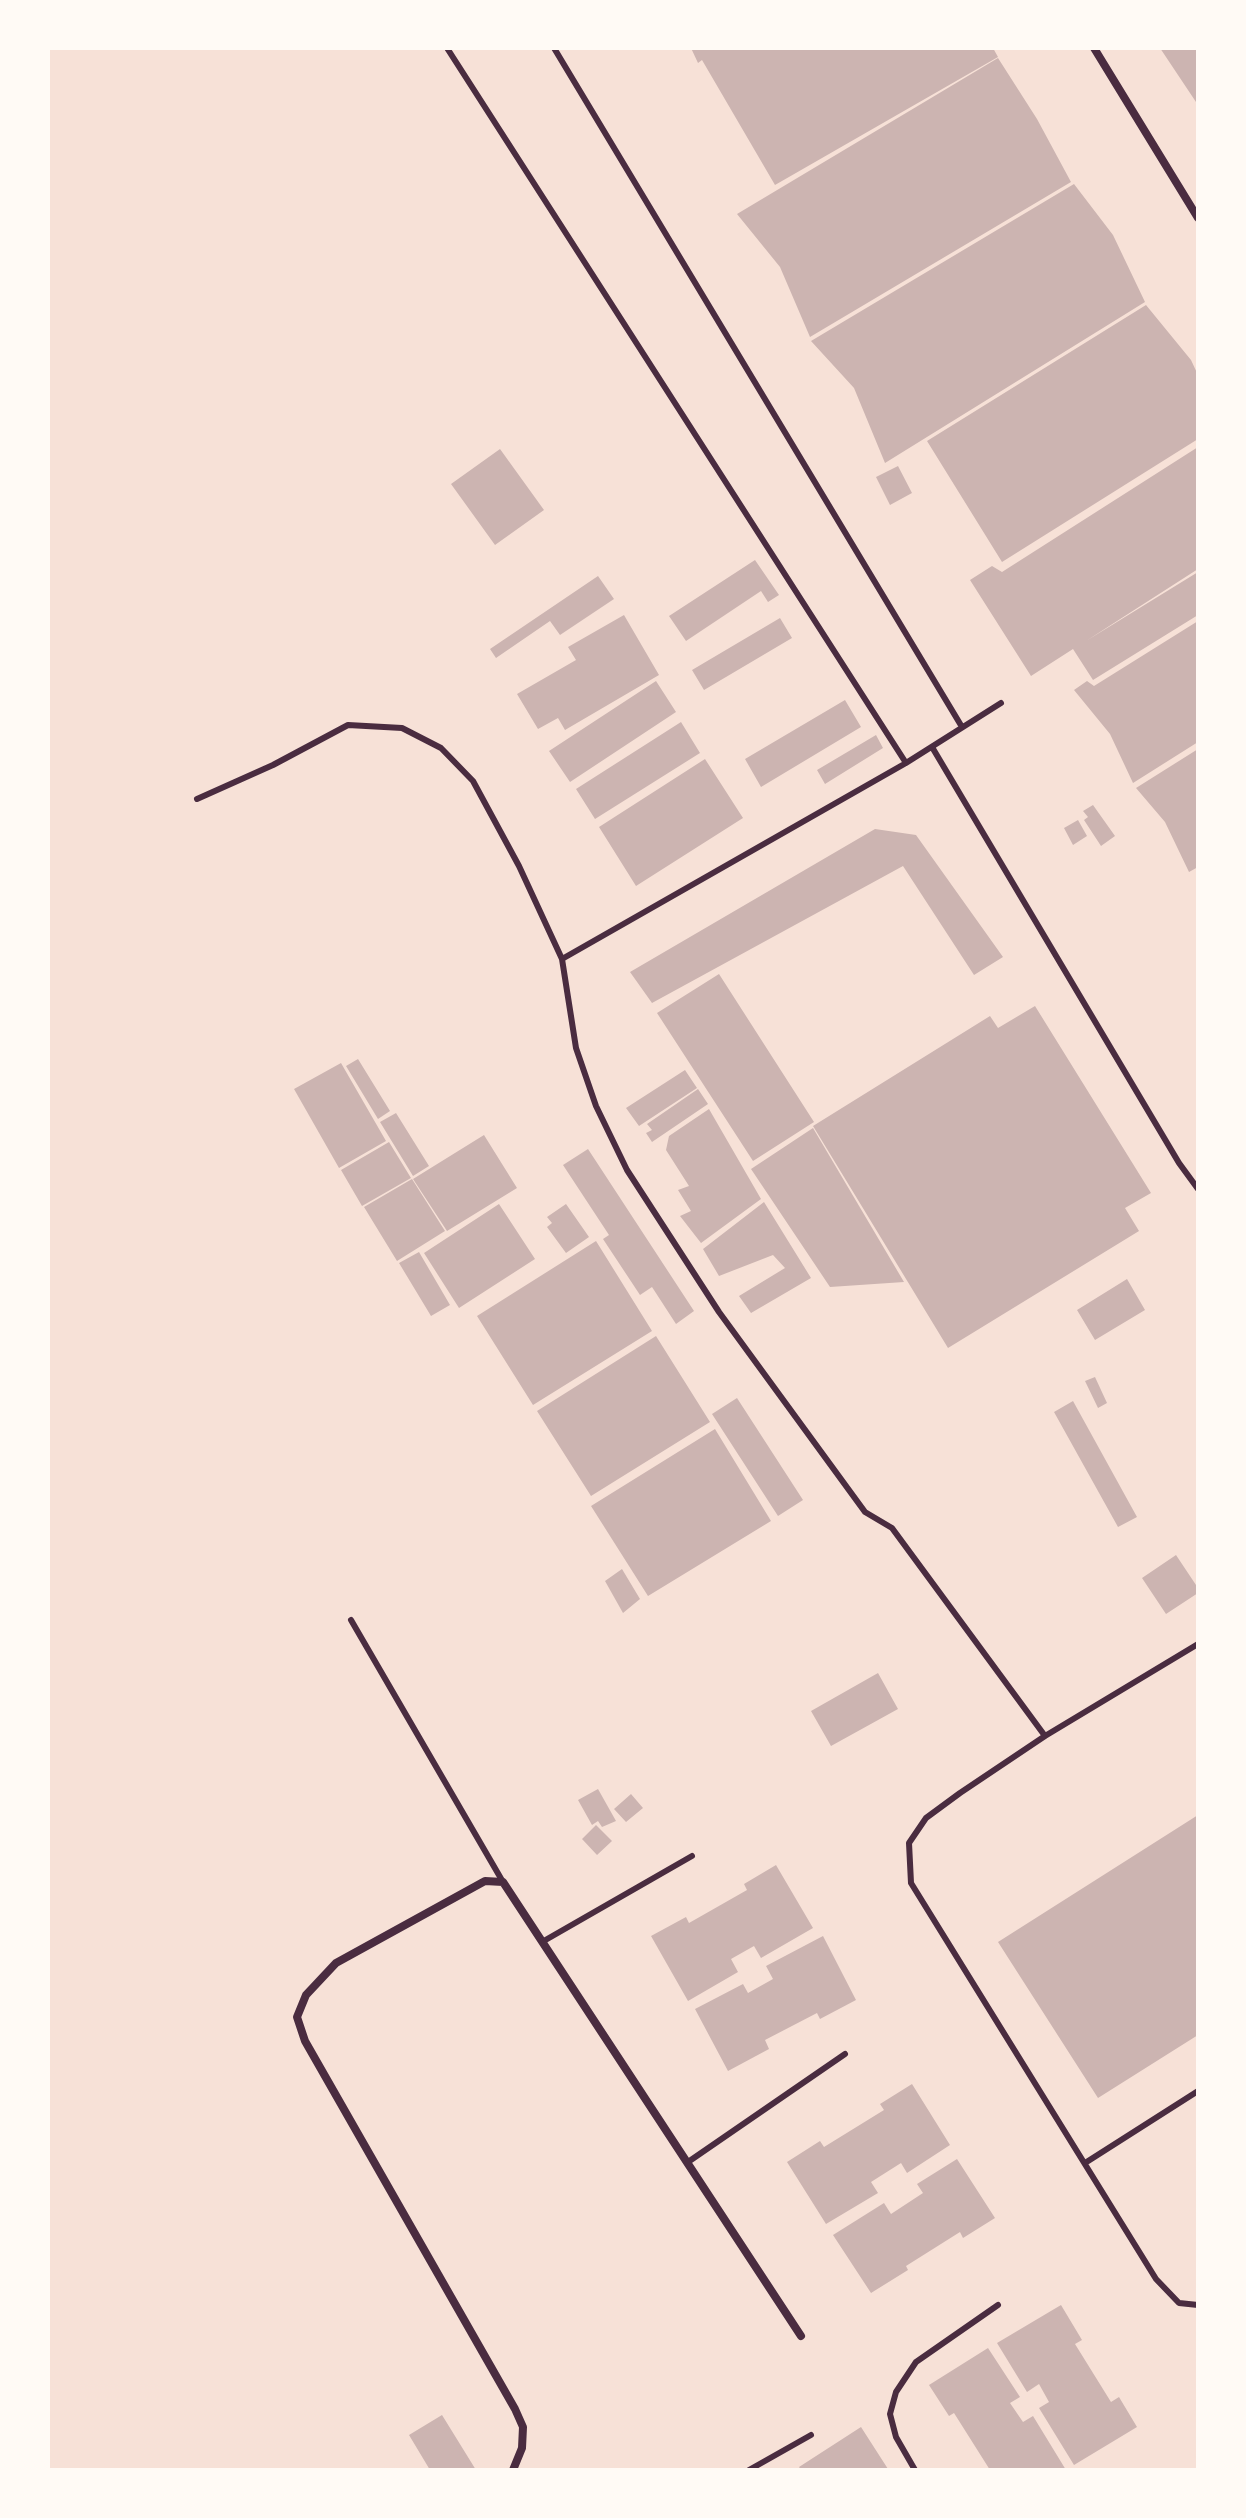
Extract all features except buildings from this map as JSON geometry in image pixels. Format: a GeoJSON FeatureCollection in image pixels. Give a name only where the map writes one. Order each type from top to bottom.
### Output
{"type":"FeatureCollection","features":[{"type":"Feature","properties":{"kind":"street"},"geometry":{"type":"LineString","coordinates":[[1094,48],[1198,218]]}},
{"type":"Feature","properties":{"kind":"street"},"geometry":{"type":"LineString","coordinates":[[513,2470],[522,2448],[523,2427],[515,2409],[305,2041],[297,2017],[306,1995],[336,1963],[485,1881],[503,1882],[801,2336]]}},
{"type":"Feature","properties":{"kind":"lane"},"geometry":{"type":"LineString","coordinates":[[447,48],[906,763]]}},
{"type":"Feature","properties":{"kind":"lane"},"geometry":{"type":"LineString","coordinates":[[554,48],[962,727]]}},
{"type":"Feature","properties":{"kind":"lane"},"geometry":{"type":"LineString","coordinates":[[562,959],[906,763],[1001,703]]}},
{"type":"Feature","properties":{"kind":"lane"},"geometry":{"type":"LineString","coordinates":[[197,799],[273,765],[348,725],[402,728],[441,748],[473,781],[519,866],[562,959],[576,1048],[596,1106],[627,1170],[719,1312],[865,1512],[892,1528],[1045,1736]]}},
{"type":"Feature","properties":{"kind":"lane"},"geometry":{"type":"LineString","coordinates":[[932,747],[1179,1163],[1198,1189]]}},
{"type":"Feature","properties":{"kind":"lane"},"geometry":{"type":"LineString","coordinates":[[351,1620],[503,1882]]}},
{"type":"Feature","properties":{"kind":"lane"},"geometry":{"type":"LineString","coordinates":[[1198,1644],[1045,1736],[926,1818],[909,1843],[911,1883],[1156,2279],[1179,2303],[1198,2305]]}},
{"type":"Feature","properties":{"kind":"lane"},"geometry":{"type":"LineString","coordinates":[[542,1942],[692,1856]]}},
{"type":"Feature","properties":{"kind":"lane"},"geometry":{"type":"LineString","coordinates":[[688,2162],[845,2054]]}},
{"type":"Feature","properties":{"kind":"lane"},"geometry":{"type":"LineString","coordinates":[[1085,2163],[1198,2091]]}},
{"type":"Feature","properties":{"kind":"lane"},"geometry":{"type":"LineString","coordinates":[[915,2470],[896,2437],[890,2414],[896,2392],[916,2362],[998,2305]]}},
{"type":"Feature","properties":{"kind":"lane"},"geometry":{"type":"LineString","coordinates":[[749,2470],[811,2435]]}}]}
